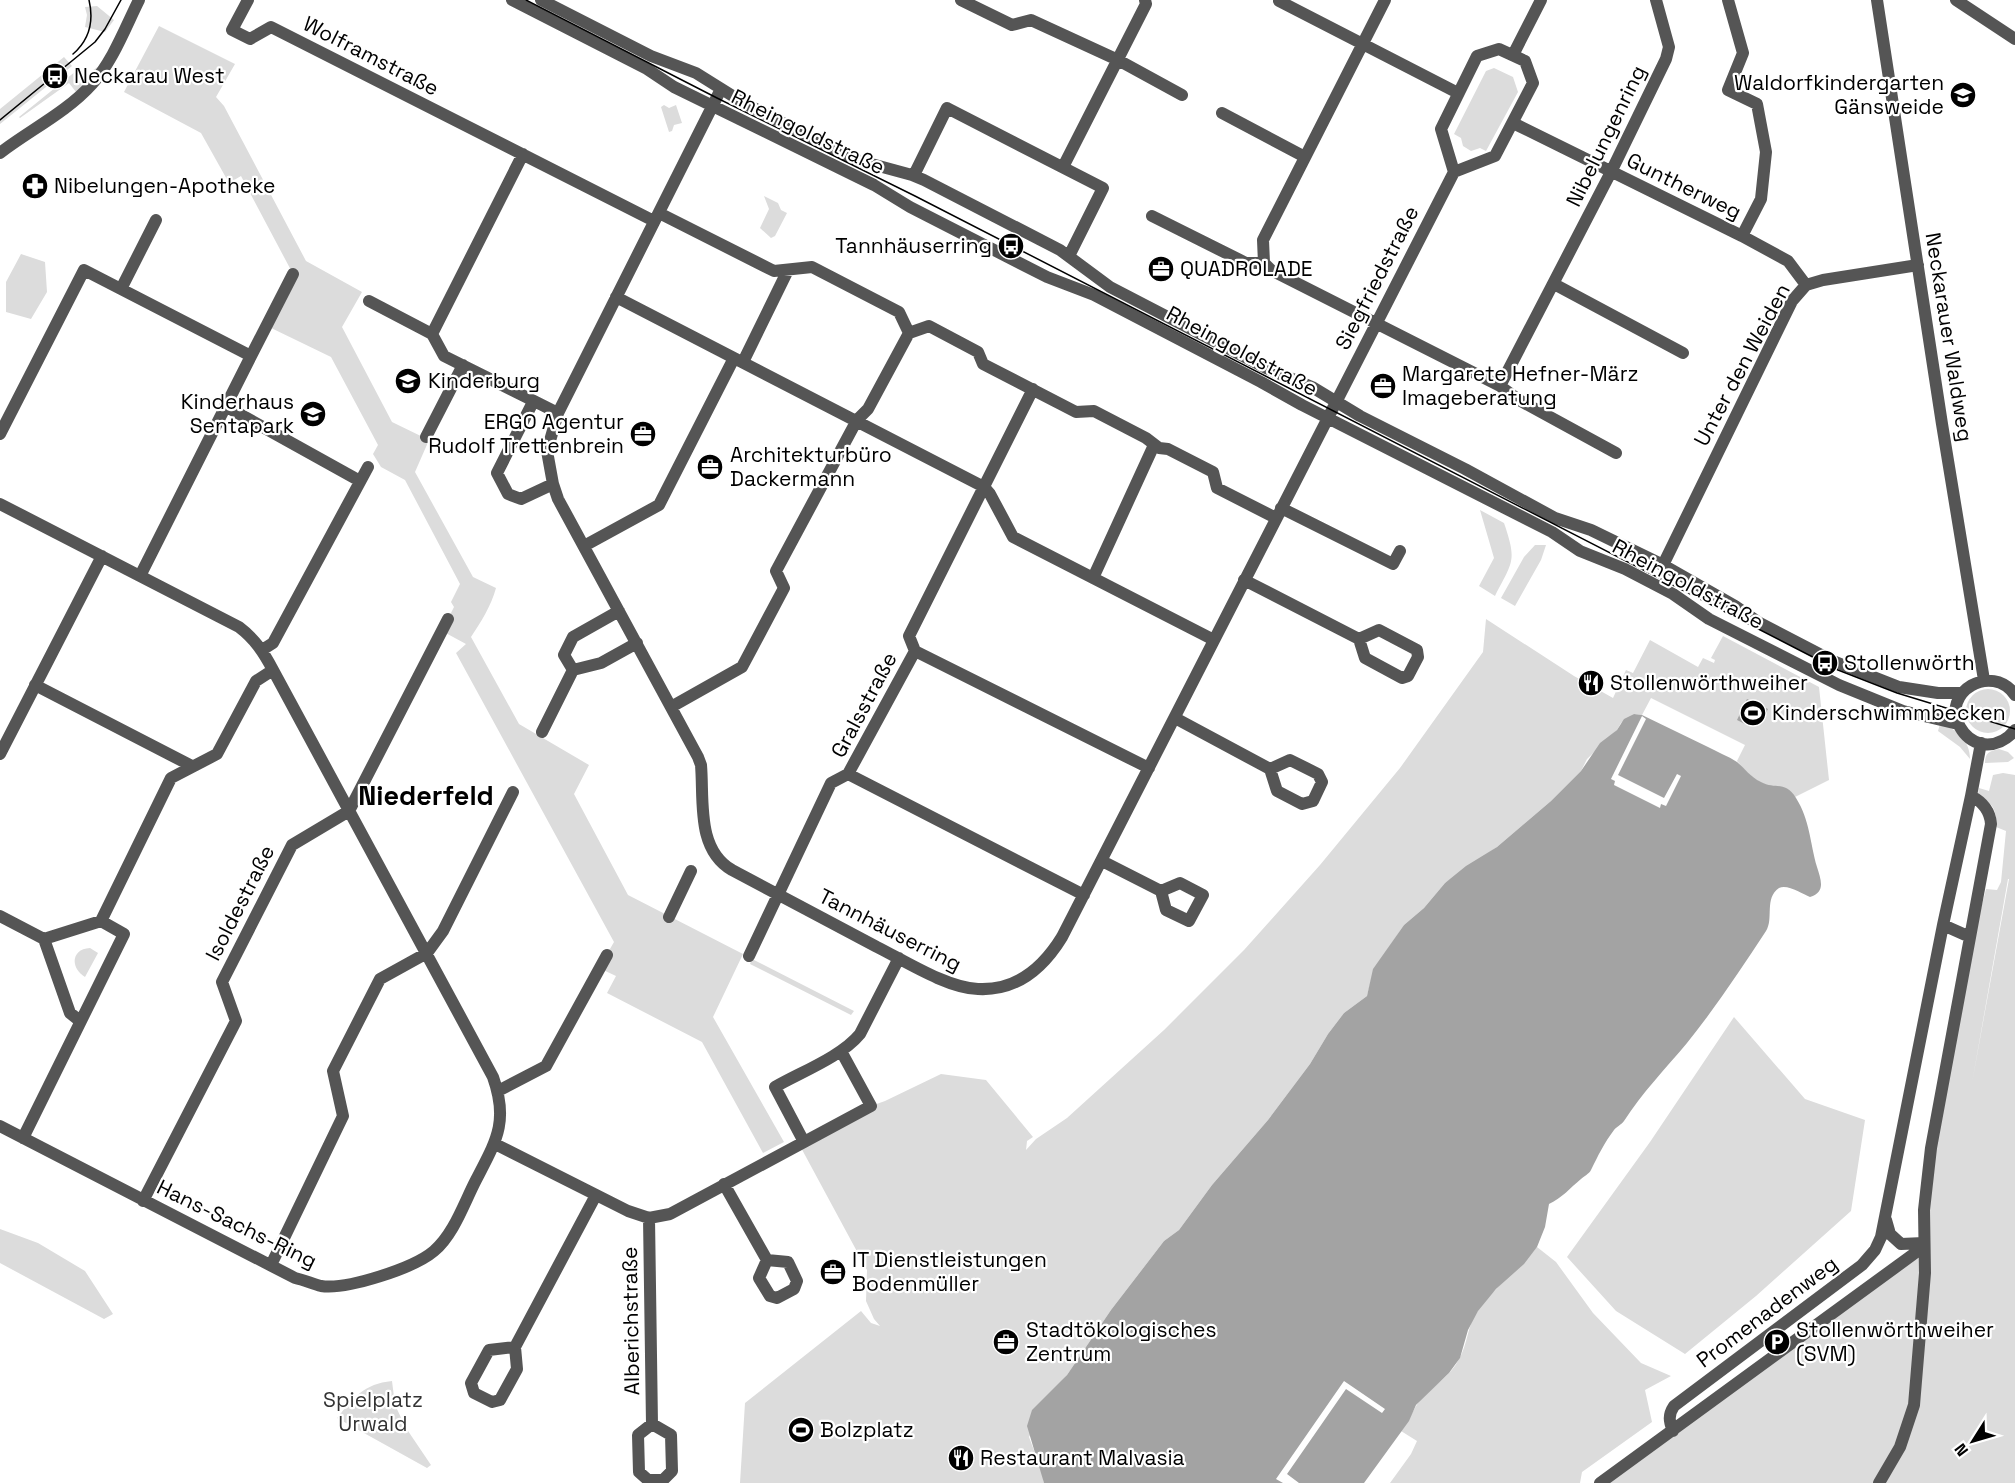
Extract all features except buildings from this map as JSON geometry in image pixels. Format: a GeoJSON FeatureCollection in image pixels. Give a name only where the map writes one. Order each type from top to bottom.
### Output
{"type":"FeatureCollection","features":[{"type":"Feature","properties":{"kind":"street"},"geometry":{"type":"LineString","coordinates":[[0,153],[76,100],[94,82],[108,61],[139,0]]}},
{"type":"Feature","properties":{"kind":"street","name":"Wolframstraße"},"geometry":{"type":"LineString","coordinates":[[248,0],[232,30],[250,39],[272,27],[523,154],[774,271],[812,267],[899,312],[909,333]]}},
{"type":"Feature","properties":{"kind":"street","name":"Rheingoldstraße"},"geometry":{"type":"LineString","coordinates":[[512,0],[647,69],[674,87],[874,185],[910,207],[1047,277],[1094,295],[1302,405],[1552,531],[1589,555],[1625,569],[1673,594],[1709,619],[1839,685],[1903,711],[1958,724],[1967,736],[1981,743]]}},
{"type":"Feature","properties":{"kind":"street","name":"Rheingoldstraße"},"geometry":{"type":"LineString","coordinates":[[541,0],[651,56],[696,73],[744,103],[853,159],[914,175],[1069,256],[1110,287],[1266,368],[1312,387],[1360,416],[1555,518],[1591,530],[1663,565],[1735,606],[1758,622],[1854,670],[1899,687],[1938,693],[1962,693]]}},
{"type":"Feature","properties":{"kind":"street"},"geometry":{"type":"LineString","coordinates":[[1063,167],[1146,4],[1145,0]]}},
{"type":"Feature","properties":{"kind":"street"},"geometry":{"type":"LineString","coordinates":[[1385,0],[1263,240],[1264,263],[1271,270],[1500,386],[1519,400],[1616,453]]}},
{"type":"Feature","properties":{"kind":"street"},"geometry":{"type":"LineString","coordinates":[[1513,55],[1541,0]]}},
{"type":"Feature","properties":{"kind":"street","name":"Nibelungenring"},"geometry":{"type":"LineString","coordinates":[[1500,386],[1611,172],[1666,59],[1669,47],[1656,0]]}},
{"type":"Feature","properties":{"kind":"street","name":"Guntherweg"},"geometry":{"type":"LineString","coordinates":[[1728,0],[1743,53],[1728,90],[1757,104],[1766,152],[1761,199],[1742,236]]}},
{"type":"Feature","properties":{"kind":"street","name":"Neckarauer Waldweg"},"geometry":{"type":"LineString","coordinates":[[1877,0],[1984,680]]}},
{"type":"Feature","properties":{"kind":"street"},"geometry":{"type":"LineString","coordinates":[[1956,0],[2015,39]]}},
{"type":"Feature","properties":{"kind":"street"},"geometry":{"type":"LineString","coordinates":[[1279,1],[1458,93]]}},
{"type":"Feature","properties":{"kind":"street"},"geometry":{"type":"LineString","coordinates":[[967,3],[1011,26],[1031,20],[1118,60],[1182,96]]}},
{"type":"Feature","properties":{"kind":"street"},"geometry":{"type":"LineString","coordinates":[[1499,49],[1525,60],[1533,83],[1495,156],[1454,172],[1441,129],[1458,93],[1477,56],[1499,49]]}},
{"type":"Feature","properties":{"kind":"street","name":"Tannhäuserring"},"geometry":{"type":"LineString","coordinates":[[721,89],[558,413],[547,451],[553,484],[558,499],[701,765],[705,831],[713,852],[725,867],[899,958],[953,984],[965,988],[991,989],[1029,975],[1047,960],[1062,937],[1102,861],[1336,401]]}},
{"type":"Feature","properties":{"kind":"street"},"geometry":{"type":"LineString","coordinates":[[914,175],[947,108],[1063,167],[1103,188],[1069,256]]}},
{"type":"Feature","properties":{"kind":"street"},"geometry":{"type":"LineString","coordinates":[[1222,113],[1305,157]]}},
{"type":"Feature","properties":{"kind":"street","name":"Guntherweg"},"geometry":{"type":"LineString","coordinates":[[1513,123],[1696,212],[1788,261],[1806,285]]}},
{"type":"Feature","properties":{"kind":"street"},"geometry":{"type":"LineString","coordinates":[[432,334],[523,154]]}},
{"type":"Feature","properties":{"kind":"street","name":"Siegfriedstraße"},"geometry":{"type":"LineString","coordinates":[[1336,401],[1454,172]]}},
{"type":"Feature","properties":{"kind":"street"},"geometry":{"type":"LineString","coordinates":[[1152,216],[1246,263],[1264,263]]}},
{"type":"Feature","properties":{"kind":"street"},"geometry":{"type":"LineString","coordinates":[[121,289],[156,220]]}},
{"type":"Feature","properties":{"kind":"street","name":"Unter den Weiden"},"geometry":{"type":"LineString","coordinates":[[1663,565],[1792,301],[1806,285],[1823,280],[1918,265]]}},
{"type":"Feature","properties":{"kind":"street"},"geometry":{"type":"LineString","coordinates":[[0,434],[84,270],[251,356]]}},
{"type":"Feature","properties":{"kind":"street"},"geometry":{"type":"LineString","coordinates":[[584,546],[659,505],[676,470],[789,270]]}},
{"type":"Feature","properties":{"kind":"street"},"geometry":{"type":"LineString","coordinates":[[140,576],[293,274]]}},
{"type":"Feature","properties":{"kind":"street"},"geometry":{"type":"LineString","coordinates":[[1554,284],[1683,353]]}},
{"type":"Feature","properties":{"kind":"street"},"geometry":{"type":"LineString","coordinates":[[616,297],[984,487],[1013,537],[1214,640]]}},
{"type":"Feature","properties":{"kind":"street"},"geometry":{"type":"LineString","coordinates":[[369,301],[432,334],[444,356],[558,413]]}},
{"type":"Feature","properties":{"kind":"street"},"geometry":{"type":"LineString","coordinates":[[671,707],[742,667],[784,588],[776,571],[857,420],[868,409],[909,333],[929,326],[978,352],[983,363],[1076,412],[1094,411],[1146,438],[1154,445],[1168,449],[1214,472],[1217,488],[1393,564],[1400,551]]}},
{"type":"Feature","properties":{"kind":"street"},"geometry":{"type":"LineString","coordinates":[[426,437],[463,365]]}},
{"type":"Feature","properties":{"kind":"street"},"geometry":{"type":"LineString","coordinates":[[915,651],[909,636],[1033,389]]}},
{"type":"Feature","properties":{"kind":"street"},"geometry":{"type":"LineString","coordinates":[[533,402],[497,473],[508,494],[522,499],[553,484]]}},
{"type":"Feature","properties":{"kind":"street"},"geometry":{"type":"LineString","coordinates":[[225,406],[360,481]]}},
{"type":"Feature","properties":{"kind":"street"},"geometry":{"type":"LineString","coordinates":[[1093,578],[1154,445]]}},
{"type":"Feature","properties":{"kind":"street"},"geometry":{"type":"LineString","coordinates":[[262,650],[273,643],[368,467]]}},
{"type":"Feature","properties":{"kind":"street","name":"Hans-Sachs-Ring"},"geometry":{"type":"LineString","coordinates":[[0,504],[239,627],[251,636],[273,670],[493,1077],[498,1091],[501,1123],[495,1144],[447,1236],[435,1251],[405,1268],[357,1283],[323,1286],[295,1278],[0,1126]]}},
{"type":"Feature","properties":{"kind":"street"},"geometry":{"type":"LineString","coordinates":[[0,754],[102,556]]}},
{"type":"Feature","properties":{"kind":"street"},"geometry":{"type":"LineString","coordinates":[[1244,580],[1359,639],[1365,658],[1402,678],[1408,676],[1418,657],[1416,650],[1379,630],[1359,639]]}},
{"type":"Feature","properties":{"kind":"street"},"geometry":{"type":"LineString","coordinates":[[573,670],[564,655],[573,637],[619,611]]}},
{"type":"Feature","properties":{"kind":"street"},"geometry":{"type":"LineString","coordinates":[[349,811],[448,619]]}},
{"type":"Feature","properties":{"kind":"street"},"geometry":{"type":"LineString","coordinates":[[542,732],[573,670],[600,663],[637,643]]}},
{"type":"Feature","properties":{"kind":"street","name":"Gralsstraße"},"geometry":{"type":"LineString","coordinates":[[1084,895],[848,774],[915,651],[1149,768]]}},
{"type":"Feature","properties":{"kind":"street"},"geometry":{"type":"LineString","coordinates":[[45,939],[101,921],[171,778],[217,754],[256,681],[273,670]]}},
{"type":"Feature","properties":{"kind":"street"},"geometry":{"type":"LineString","coordinates":[[1958,724],[1957,705],[1962,693],[1972,684],[1984,680],[2000,682],[2015,695]]}},
{"type":"Feature","properties":{"kind":"street"},"geometry":{"type":"LineString","coordinates":[[35,685],[192,766]]}},
{"type":"Feature","properties":{"kind":"street"},"geometry":{"type":"LineString","coordinates":[[1175,718],[1270,769]]}},
{"type":"Feature","properties":{"kind":"street"},"geometry":{"type":"LineString","coordinates":[[1879,1483],[1900,1447],[1914,1405],[1924,1273],[1924,1210],[1930,1148],[1991,824],[1986,807],[1971,796],[1981,743],[1995,744],[2013,737]]}},
{"type":"Feature","properties":{"kind":"street"},"geometry":{"type":"LineString","coordinates":[[749,956],[831,783],[848,774]]}},
{"type":"Feature","properties":{"kind":"street"},"geometry":{"type":"LineString","coordinates":[[271,1265],[343,1116],[333,1071],[380,979],[427,953],[443,931],[513,792]]}},
{"type":"Feature","properties":{"kind":"street","name":"Promenadenweg"},"geometry":{"type":"LineString","coordinates":[[1673,1431],[1669,1422],[1669,1413],[1674,1406],[1862,1265],[1875,1250],[1886,1219],[1943,925],[1971,796]]}},
{"type":"Feature","properties":{"kind":"street","name":"Isoldestraße"},"geometry":{"type":"LineString","coordinates":[[143,1201],[236,1021],[222,982],[292,845],[349,811]]}},
{"type":"Feature","properties":{"kind":"street"},"geometry":{"type":"LineString","coordinates":[[1102,861],[1161,891]]}},
{"type":"Feature","properties":{"kind":"street"},"geometry":{"type":"LineString","coordinates":[[669,917],[691,871]]}},
{"type":"Feature","properties":{"kind":"street"},"geometry":{"type":"LineString","coordinates":[[0,916],[45,939],[70,1013],[80,1022]]}},
{"type":"Feature","properties":{"kind":"street"},"geometry":{"type":"LineString","coordinates":[[23,1138],[124,934],[101,921]]}},
{"type":"Feature","properties":{"kind":"street"},"geometry":{"type":"LineString","coordinates":[[1943,925],[1970,937]]}},
{"type":"Feature","properties":{"kind":"street"},"geometry":{"type":"LineString","coordinates":[[498,1091],[546,1066],[607,955]]}},
{"type":"Feature","properties":{"kind":"street"},"geometry":{"type":"LineString","coordinates":[[804,1142],[775,1087],[841,1051],[854,1041],[860,1034],[899,958]]}},
{"type":"Feature","properties":{"kind":"street","name":"Alberichstraße"},"geometry":{"type":"LineString","coordinates":[[495,1144],[628,1211],[649,1218],[670,1214],[871,1106],[841,1051]]}},
{"type":"Feature","properties":{"kind":"street"},"geometry":{"type":"LineString","coordinates":[[724,1184],[767,1260]]}},
{"type":"Feature","properties":{"kind":"street"},"geometry":{"type":"LineString","coordinates":[[515,1347],[489,1350],[471,1383],[474,1393],[492,1402],[500,1400],[517,1369],[515,1347],[596,1195]]}},
{"type":"Feature","properties":{"kind":"street","name":"Alberichstraße"},"geometry":{"type":"LineString","coordinates":[[649,1218],[652,1424]]}},
{"type":"Feature","properties":{"kind":"street"},"geometry":{"type":"LineString","coordinates":[[1886,1219],[1890,1234],[1901,1244],[1924,1243]]}},
{"type":"Feature","properties":{"kind":"street","name":"Promenadenweg"},"geometry":{"type":"LineString","coordinates":[[1600,1483],[1915,1253],[1924,1243]]}},
{"type":"Feature","properties":{"kind":"street","name":"Alberichstraße"},"geometry":{"type":"LineString","coordinates":[[652,1424],[671,1435],[672,1471],[663,1480],[648,1480],[639,1472],[638,1435],[652,1424]]}},
{"type":"Feature","properties":{"kind":"green space"},"geometry":{"type":"Polygon","coordinates":[[[97,6],[114,20],[105,32],[85,27],[87,15],[85,7],[97,6]]]}},
{"type":"Feature","properties":{"kind":"green space"},"geometry":{"type":"Polygon","coordinates":[[[159,26],[235,64],[216,97],[224,106],[306,261],[362,292],[342,327],[392,422],[429,440],[415,472],[473,577],[496,588],[489,607],[471,637],[519,724],[589,765],[574,794],[628,895],[743,954],[713,1017],[784,1142],[763,1153],[702,1042],[607,993],[616,976],[599,968],[614,942],[456,653],[466,644],[442,631],[454,607],[451,602],[460,584],[405,480],[381,467],[373,454],[378,445],[331,357],[267,326],[293,274],[241,176],[229,183],[201,133],[124,92],[159,26]]]}},
{"type":"Feature","properties":{"kind":"green space"},"geometry":{"type":"Polygon","coordinates":[[[64,57],[72,66],[0,124],[0,109],[64,57]]]}},
{"type":"Feature","properties":{"kind":"green space"},"geometry":{"type":"Polygon","coordinates":[[[99,66],[76,92],[69,83],[19,117],[76,71],[82,78],[99,66]]]}},
{"type":"Feature","properties":{"kind":"green space"},"geometry":{"type":"Polygon","coordinates":[[[1494,68],[1513,77],[1518,92],[1486,151],[1480,148],[1471,151],[1463,146],[1461,138],[1454,134],[1486,71],[1494,68]]]}},
{"type":"Feature","properties":{"kind":"green space"},"geometry":{"type":"Polygon","coordinates":[[[664,105],[669,108],[676,105],[682,123],[674,125],[672,131],[669,132],[661,107],[664,105]]]}},
{"type":"Feature","properties":{"kind":"green space"},"geometry":{"type":"Polygon","coordinates":[[[764,196],[778,203],[781,210],[787,213],[775,236],[771,238],[760,228],[769,209],[764,196]]]}},
{"type":"Feature","properties":{"kind":"green space"},"geometry":{"type":"Polygon","coordinates":[[[21,254],[45,262],[47,292],[31,319],[6,312],[6,282],[21,254]]]}},
{"type":"Feature","properties":{"kind":"green space"},"geometry":{"type":"Polygon","coordinates":[[[1480,510],[1504,523],[1511,546],[1509,568],[1495,596],[1479,586],[1494,558],[1480,510]]]}},
{"type":"Feature","properties":{"kind":"green space"},"geometry":{"type":"Polygon","coordinates":[[[1535,545],[1546,545],[1541,560],[1515,606],[1501,598],[1524,557],[1535,545]]]}},
{"type":"Feature","properties":{"kind":"green space"},"geometry":{"type":"Polygon","coordinates":[[[1486,619],[1574,676],[1613,698],[1626,670],[1633,673],[1650,640],[1698,667],[1703,658],[1714,663],[1715,660],[1711,658],[1723,636],[1819,687],[1829,780],[1795,797],[1787,789],[1760,782],[1737,761],[1745,745],[1651,698],[1642,715],[1634,714],[1621,723],[1617,730],[1587,759],[1581,771],[1551,801],[1497,847],[1445,883],[1424,908],[1404,925],[1374,969],[1367,996],[1344,1013],[1310,1064],[1268,1120],[1212,1185],[1179,1230],[1164,1241],[1111,1310],[1067,1375],[1052,1392],[1029,1437],[1044,1483],[740,1483],[745,1403],[861,1311],[871,1323],[880,1326],[874,1319],[866,1301],[867,1270],[799,1144],[871,1106],[941,1074],[986,1080],[1033,1137],[1027,1141],[1026,1150],[1036,1139],[1067,1118],[1164,1030],[1244,950],[1320,865],[1400,768],[1483,652],[1486,619]]]}},
{"type":"Feature","properties":{"kind":"green space"},"geometry":{"type":"Polygon","coordinates":[[[1988,689],[2004,695],[2010,711],[2004,727],[1988,733],[1972,727],[1966,711],[1972,695],[1988,689]]]}},
{"type":"Feature","properties":{"kind":"green space"},"geometry":{"type":"Polygon","coordinates":[[[1940,724],[1961,736],[1968,746],[1970,759],[1960,747],[1938,731],[1940,724]]]}},
{"type":"Feature","properties":{"kind":"green space"},"geometry":{"type":"Polygon","coordinates":[[[1999,749],[2008,752],[2014,758],[2008,762],[1985,763],[1988,753],[1999,749]]]}},
{"type":"Feature","properties":{"kind":"green space"},"geometry":{"type":"Polygon","coordinates":[[[2003,773],[2015,775],[2015,1483],[1608,1483],[1917,1255],[1930,1195],[1937,1136],[1978,920],[1986,889],[1997,890],[2001,882],[2006,831],[1996,827],[1993,808],[1978,794],[1979,788],[1989,791],[1993,775],[2003,773]],[[2008,879],[1972,1083],[2009,879],[2008,879]]]}},
{"type":"Feature","properties":{"kind":"green space"},"geometry":{"type":"Polygon","coordinates":[[[90,948],[98,953],[85,977],[77,969],[75,960],[79,952],[90,948]]]}},
{"type":"Feature","properties":{"kind":"green space"},"geometry":{"type":"Polygon","coordinates":[[[752,959],[854,1011],[851,1015],[750,964],[752,959]]]}},
{"type":"Feature","properties":{"kind":"green space"},"geometry":{"type":"Polygon","coordinates":[[[1734,1017],[1805,1099],[1865,1120],[1851,1211],[1756,1296],[1685,1354],[1616,1311],[1567,1257],[1650,1142],[1734,1017]]]}},
{"type":"Feature","properties":{"kind":"green space"},"geometry":{"type":"Polygon","coordinates":[[[0,1229],[38,1243],[85,1271],[113,1314],[104,1319],[0,1263],[0,1229]]]}},
{"type":"Feature","properties":{"kind":"green space"},"geometry":{"type":"Polygon","coordinates":[[[1537,1247],[1556,1262],[1593,1313],[1641,1363],[1671,1376],[1645,1390],[1652,1422],[1582,1472],[1580,1483],[1390,1483],[1411,1454],[1417,1441],[1401,1431],[1421,1399],[1456,1365],[1474,1317],[1484,1303],[1537,1247]]]}},
{"type":"Feature","properties":{"kind":"green space","name":"Spielplatz Urwald"},"geometry":{"type":"Polygon","coordinates":[[[392,1381],[395,1405],[406,1428],[431,1465],[427,1468],[337,1418],[367,1388],[392,1381]]]}},
{"type":"Feature","properties":{"kind":"shaded area","name":"Kinderschwimmbecken"},"geometry":{"type":"Polygon","coordinates":[[[1747,699],[1768,709],[1762,721],[1754,717],[1749,726],[1737,720],[1747,699]]]}},
{"type":"Feature","properties":{"kind":"shaded area","name":"Stollenwörthweiher"},"geometry":{"type":"Polygon","coordinates":[[[1634,714],[1642,715],[1730,758],[1761,782],[1784,787],[1792,792],[1801,806],[1807,823],[1821,881],[1820,889],[1810,897],[1791,888],[1783,887],[1774,892],[1766,931],[1728,988],[1687,1043],[1624,1121],[1614,1130],[1590,1171],[1562,1196],[1549,1204],[1545,1227],[1537,1247],[1524,1264],[1496,1289],[1478,1311],[1468,1330],[1460,1358],[1449,1373],[1416,1405],[1409,1421],[1364,1483],[1044,1483],[1027,1426],[1032,1410],[1067,1375],[1111,1310],[1164,1241],[1179,1230],[1212,1185],[1268,1120],[1310,1064],[1344,1013],[1367,996],[1373,969],[1404,925],[1424,908],[1445,883],[1466,866],[1497,847],[1551,801],[1581,771],[1600,743],[1617,730],[1624,719],[1634,714]]]}},
{"type":"Feature","properties":{"kind":"pier"},"geometry":{"type":"Polygon","coordinates":[[[1642,716],[1646,719],[1618,775],[1664,798],[1677,774],[1681,776],[1666,806],[1661,804],[1660,808],[1614,785],[1615,781],[1611,779],[1642,716]]]}},
{"type":"Feature","properties":{"kind":"pier"},"geometry":{"type":"Polygon","coordinates":[[[1344,1381],[1385,1409],[1382,1413],[1346,1389],[1287,1474],[1299,1483],[1283,1483],[1276,1479],[1344,1381]]]}},
{"type":"Feature","properties":{"kind":"tram line"},"geometry":{"type":"LineString","coordinates":[[73,54],[83,43],[89,30],[91,15],[89,0]]}},
{"type":"Feature","properties":{"kind":"tram line"},"geometry":{"type":"LineString","coordinates":[[0,120],[95,42],[121,0]]}},
{"type":"Feature","properties":{"kind":"tram line"},"geometry":{"type":"LineString","coordinates":[[526,0],[915,196],[1838,670],[1897,693],[2015,729]]}},
{"type":"Feature","properties":{"kind":"place","name":"Neckarau West"},"geometry":{"type":"Point","coordinates":[55,76]}},
{"type":"Feature","properties":{"kind":"place","name":"Waldorfkindergarten Gänsweide"},"geometry":{"type":"Point","coordinates":[1963,95]}},
{"type":"Feature","properties":{"kind":"place","name":"Nibelungen-Apotheke"},"geometry":{"type":"Point","coordinates":[35,186]}},
{"type":"Feature","properties":{"kind":"place","name":"Tannhäuserring"},"geometry":{"type":"Point","coordinates":[1011,246]}},
{"type":"Feature","properties":{"kind":"place","name":"QUADROLADE"},"geometry":{"type":"Point","coordinates":[1161,269]}},
{"type":"Feature","properties":{"kind":"place","name":"Kinderburg"},"geometry":{"type":"Point","coordinates":[408,381]}},
{"type":"Feature","properties":{"kind":"place","name":"Margarete Hefner-März Imageberatung"},"geometry":{"type":"Point","coordinates":[1383,386]}},
{"type":"Feature","properties":{"kind":"place","name":"Kinderhaus Sentapark"},"geometry":{"type":"Point","coordinates":[313,414]}},
{"type":"Feature","properties":{"kind":"place","name":"ERGO Agentur Rudolf Trettenbrein"},"geometry":{"type":"Point","coordinates":[643,434]}},
{"type":"Feature","properties":{"kind":"place","name":"Architekturbüro Dackermann"},"geometry":{"type":"Point","coordinates":[710,467]}},
{"type":"Feature","properties":{"kind":"place","name":"Stollenwörth"},"geometry":{"type":"Point","coordinates":[1825,663]}},
{"type":"Feature","properties":{"kind":"place","name":"Stollenwörthweiher"},"geometry":{"type":"Point","coordinates":[1591,683]}},
{"type":"Feature","properties":{"kind":"place","name":"Kinderschwimmbecken"},"geometry":{"type":"Point","coordinates":[1753,713]}},
{"type":"Feature","properties":{"kind":"place","name":"IT Dienstleistungen Bodenmüller"},"geometry":{"type":"Point","coordinates":[833,1272]}},
{"type":"Feature","properties":{"kind":"place","name":"Stadtökologisches Zentrum"},"geometry":{"type":"Point","coordinates":[1006,1342]}},
{"type":"Feature","properties":{"kind":"place","name":"Stollenwörthweiher (SVM)"},"geometry":{"type":"Point","coordinates":[1777,1342]}},
{"type":"Feature","properties":{"kind":"place","name":"Bolzplatz"},"geometry":{"type":"Point","coordinates":[801,1430]}},
{"type":"Feature","properties":{"kind":"place","name":"Restaurant Malvasia"},"geometry":{"type":"Point","coordinates":[961,1458]}},
{"type":"Feature","properties":{"kind":"district","name":"Niederfeld"},"geometry":{"type":"Point","coordinates":[426,796]}}]}
